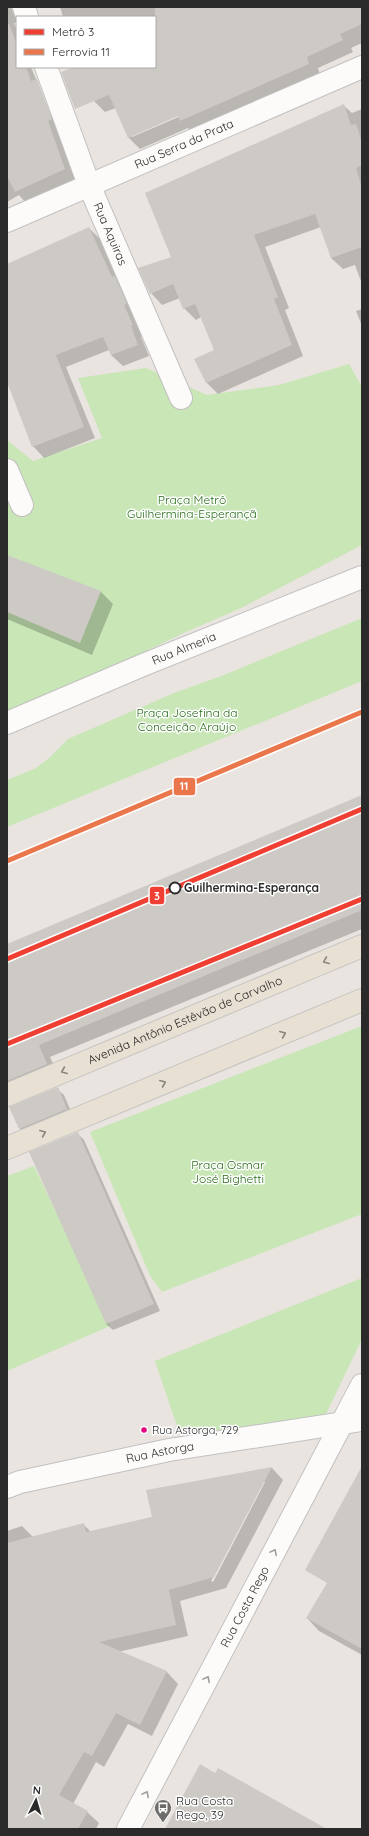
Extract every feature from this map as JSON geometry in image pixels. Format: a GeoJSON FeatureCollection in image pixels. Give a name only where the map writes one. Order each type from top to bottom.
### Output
{"type":"FeatureCollection","features":[{"type":"Feature","properties":{"kind":"highway","name":"Avenida Antônio Estêvão de Carvalho"},"geometry":{"type":"LineString","coordinates":[[7,1095],[362,946]]}},
{"type":"Feature","properties":{"kind":"highway"},"geometry":{"type":"LineString","coordinates":[[7,1148],[362,1000]]}},
{"type":"Feature","properties":{"kind":"street","name":"Rua Serra da Prata"},"geometry":{"type":"LineString","coordinates":[[7,221],[362,67]]}},
{"type":"Feature","properties":{"kind":"street","name":"Rua Aquiras"},"geometry":{"type":"LineString","coordinates":[[46,68],[89,185],[181,398]]}},
{"type":"Feature","properties":{"kind":"street"},"geometry":{"type":"LineString","coordinates":[[7,470],[22,505]]}},
{"type":"Feature","properties":{"kind":"street","name":"Rua Almeria"},"geometry":{"type":"LineString","coordinates":[[7,723],[142,665],[362,577]]}},
{"type":"Feature","properties":{"kind":"street","name":"Rua Costa Rego"},"geometry":{"type":"LineString","coordinates":[[128,1829],[352,1421],[362,1385]]}},
{"type":"Feature","properties":{"kind":"street","name":"Rua Astorga"},"geometry":{"type":"LineString","coordinates":[[7,1487],[20,1482],[169,1450],[352,1421]]}},
{"type":"Feature","properties":{"kind":"green space","name":"Praça Metrô Guilhermina-Esperançã"},"geometry":{"type":"Polygon","coordinates":[[[349,364],[362,387],[362,545],[239,609],[108,669],[7,711],[7,440],[33,461],[102,438],[78,378],[146,368],[207,395],[279,385],[349,364]]]}},
{"type":"Feature","properties":{"kind":"green space","name":"Praça Josefina da Conceição Araújo"},"geometry":{"type":"Polygon","coordinates":[[[362,618],[362,681],[7,827],[7,780],[36,768],[48,759],[68,739],[174,693],[224,675],[362,618]]]}},
{"type":"Feature","properties":{"kind":"green space","name":"Praça Osmar José Bighetti"},"geometry":{"type":"Polygon","coordinates":[[[362,1026],[362,1214],[162,1292],[150,1276],[90,1132],[362,1026]]]}},
{"type":"Feature","properties":{"kind":"green space"},"geometry":{"type":"Polygon","coordinates":[[[34,1166],[110,1326],[7,1371],[7,1176],[34,1166]]]}},
{"type":"Feature","properties":{"kind":"green space"},"geometry":{"type":"Polygon","coordinates":[[[362,1278],[362,1339],[325,1416],[180,1435],[155,1361],[362,1278]]]}},
{"type":"Feature","properties":{"kind":"building"},"geometry":{"type":"Polygon","coordinates":[[[155,7],[362,7],[362,24],[340,34],[343,40],[307,57],[309,64],[180,121],[178,116],[128,138],[109,95],[75,109],[61,72],[71,68],[156,68],[155,7]]]}},
{"type":"Feature","properties":{"kind":"building"},"geometry":{"type":"Polygon","coordinates":[[[7,24],[9,24],[16,42],[16,68],[26,68],[31,81],[37,79],[52,119],[48,121],[65,169],[15,192],[7,176],[7,24]]]}},
{"type":"Feature","properties":{"kind":"building"},"geometry":{"type":"Polygon","coordinates":[[[344,104],[351,125],[356,124],[362,142],[362,165],[356,168],[362,188],[362,247],[331,258],[315,214],[254,235],[278,297],[274,299],[292,345],[206,383],[194,359],[214,350],[195,304],[183,309],[173,284],[150,294],[138,268],[171,257],[145,193],[344,104]]]}},
{"type":"Feature","properties":{"kind":"building"},"geometry":{"type":"Polygon","coordinates":[[[89,227],[112,277],[115,276],[127,304],[124,305],[133,325],[131,326],[138,345],[111,355],[103,337],[56,355],[84,427],[32,447],[7,382],[7,264],[89,227]]]}},
{"type":"Feature","properties":{"kind":"building"},"geometry":{"type":"Polygon","coordinates":[[[7,555],[101,591],[80,643],[7,612],[7,555]]]}},
{"type":"Feature","properties":{"kind":"building"},"geometry":{"type":"Polygon","coordinates":[[[362,795],[362,910],[39,1045],[47,1064],[7,1081],[7,944],[362,795]]]}},
{"type":"Feature","properties":{"kind":"building"},"geometry":{"type":"Polygon","coordinates":[[[58,1087],[67,1109],[19,1129],[9,1107],[58,1087]]]}},
{"type":"Feature","properties":{"kind":"building"},"geometry":{"type":"Polygon","coordinates":[[[78,1132],[154,1304],[106,1324],[29,1152],[78,1132]]]}},
{"type":"Feature","properties":{"kind":"building"},"geometry":{"type":"Polygon","coordinates":[[[362,1466],[362,1649],[306,1618],[327,1583],[305,1570],[362,1466]]]}},
{"type":"Feature","properties":{"kind":"building"},"geometry":{"type":"Polygon","coordinates":[[[272,1467],[214,1577],[169,1590],[176,1625],[99,1642],[167,1671],[140,1725],[116,1713],[92,1756],[84,1752],[59,1795],[88,1811],[78,1829],[7,1829],[7,1543],[84,1523],[86,1532],[152,1517],[146,1490],[272,1467]]]}},
{"type":"Feature","properties":{"kind":"building"},"geometry":{"type":"Polygon","coordinates":[[[200,1764],[215,1773],[218,1768],[327,1829],[165,1829],[200,1764]]]}},
{"type":"Feature","properties":{"kind":"metro line","name":"3"},"geometry":{"type":"LineString","coordinates":[[7,959],[362,809]]}},
{"type":"Feature","properties":{"kind":"metro line","name":"3"},"geometry":{"type":"LineString","coordinates":[[7,1044],[362,899]]}},
{"type":"Feature","properties":{"kind":"rail line","name":"11"},"geometry":{"type":"LineString","coordinates":[[7,861],[362,712]]}},
{"type":"Feature","properties":{"kind":"place","name":"Guilhermina-Esperança"},"geometry":{"type":"Point","coordinates":[175,888]}},
{"type":"Feature","properties":{"kind":"place","name":"Rua Astorga, 729"},"geometry":{"type":"Point","coordinates":[144,1430]}},
{"type":"Feature","properties":{"kind":"place","name":"Rua Costa Rego, 39"},"geometry":{"type":"Point","coordinates":[163,1823]}}]}
